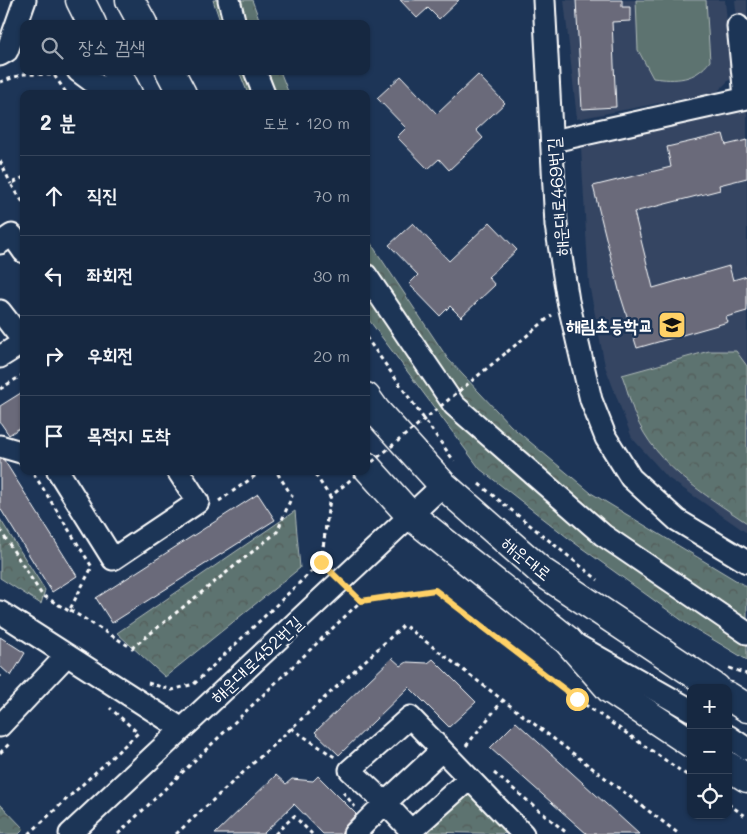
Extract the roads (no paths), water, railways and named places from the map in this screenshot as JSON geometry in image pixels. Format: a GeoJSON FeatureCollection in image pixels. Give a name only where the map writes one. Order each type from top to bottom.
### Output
{"type":"FeatureCollection","features":[{"type":"Feature","properties":{"kind":"main road"},"geometry":{"type":"LineString","coordinates":[[80,0],[90,20]]}},
{"type":"Feature","properties":{"kind":"main road"},"geometry":{"type":"LineString","coordinates":[[130,0],[141,20]]}},
{"type":"Feature","properties":{"kind":"main road"},"geometry":{"type":"LineString","coordinates":[[118,75],[126,90]]}},
{"type":"Feature","properties":{"kind":"main road"},"geometry":{"type":"LineString","coordinates":[[172,75],[180,90]]}},
{"type":"Feature","properties":{"kind":"main road","name":"해운대로"},"geometry":{"type":"LineString","coordinates":[[370,403],[376,412],[451,476],[542,572],[721,677]]}},
{"type":"Feature","properties":{"kind":"main road"},"geometry":{"type":"LineString","coordinates":[[370,471],[410,515],[567,640],[610,689],[687,740]]}},
{"type":"Feature","properties":{"kind":"main road"},"geometry":{"type":"LineString","coordinates":[[732,769],[747,778]]}},
{"type":"Feature","properties":{"kind":"street"},"geometry":{"type":"LineString","coordinates":[[10,53],[25,0]]}},
{"type":"Feature","properties":{"kind":"street"},"geometry":{"type":"LineString","coordinates":[[229,0],[234,20]]}},
{"type":"Feature","properties":{"kind":"street","name":"해운대로469번길"},"geometry":{"type":"LineString","coordinates":[[544,0],[556,225],[568,301],[591,400],[606,438],[631,478],[678,520],[747,562]]}},
{"type":"Feature","properties":{"kind":"street"},"geometry":{"type":"LineString","coordinates":[[553,141],[746,98],[738,26]]}},
{"type":"Feature","properties":{"kind":"street"},"geometry":{"type":"LineString","coordinates":[[83,75],[104,90]]}},
{"type":"Feature","properties":{"kind":"street"},"geometry":{"type":"LineString","coordinates":[[257,75],[262,90]]}},
{"type":"Feature","properties":{"kind":"street"},"geometry":{"type":"LineString","coordinates":[[0,243],[12,235],[20,246]]}},
{"type":"Feature","properties":{"kind":"street"},"geometry":{"type":"LineString","coordinates":[[370,281],[454,405],[603,535],[747,633]]}},
{"type":"Feature","properties":{"kind":"street"},"geometry":{"type":"LineString","coordinates":[[0,311],[20,337]]}},
{"type":"Feature","properties":{"kind":"street"},"geometry":{"type":"LineString","coordinates":[[0,357],[20,344]]}},
{"type":"Feature","properties":{"kind":"street"},"geometry":{"type":"LineString","coordinates":[[0,446],[20,452]]}},
{"type":"Feature","properties":{"kind":"street"},"geometry":{"type":"LineString","coordinates":[[60,475],[113,559],[198,502],[181,475]]}},
{"type":"Feature","properties":{"kind":"street","name":"해운대로452번길"},"geometry":{"type":"LineString","coordinates":[[70,834],[451,476]]}},
{"type":"Feature","properties":{"kind":"street"},"geometry":{"type":"LineString","coordinates":[[0,612],[182,729]]}},
{"type":"Feature","properties":{"kind":"street"},"geometry":{"type":"LineString","coordinates":[[567,640],[687,708]]}},
{"type":"Feature","properties":{"kind":"street"},"geometry":{"type":"LineString","coordinates":[[7,733],[67,655]]}},
{"type":"Feature","properties":{"kind":"street"},"geometry":{"type":"LineString","coordinates":[[469,778],[413,832],[350,770],[410,717],[442,750],[469,778],[523,834]]}},
{"type":"Feature","properties":{"kind":"street"},"geometry":{"type":"LineString","coordinates":[[732,739],[747,748]]}},
{"type":"Feature","properties":{"kind":"street"},"geometry":{"type":"LineString","coordinates":[[354,834],[384,803],[442,750]]}},
{"type":"Feature","properties":{"kind":"place","name":"해림초등학교"},"geometry":{"type":"Point","coordinates":[672,325]}}]}
